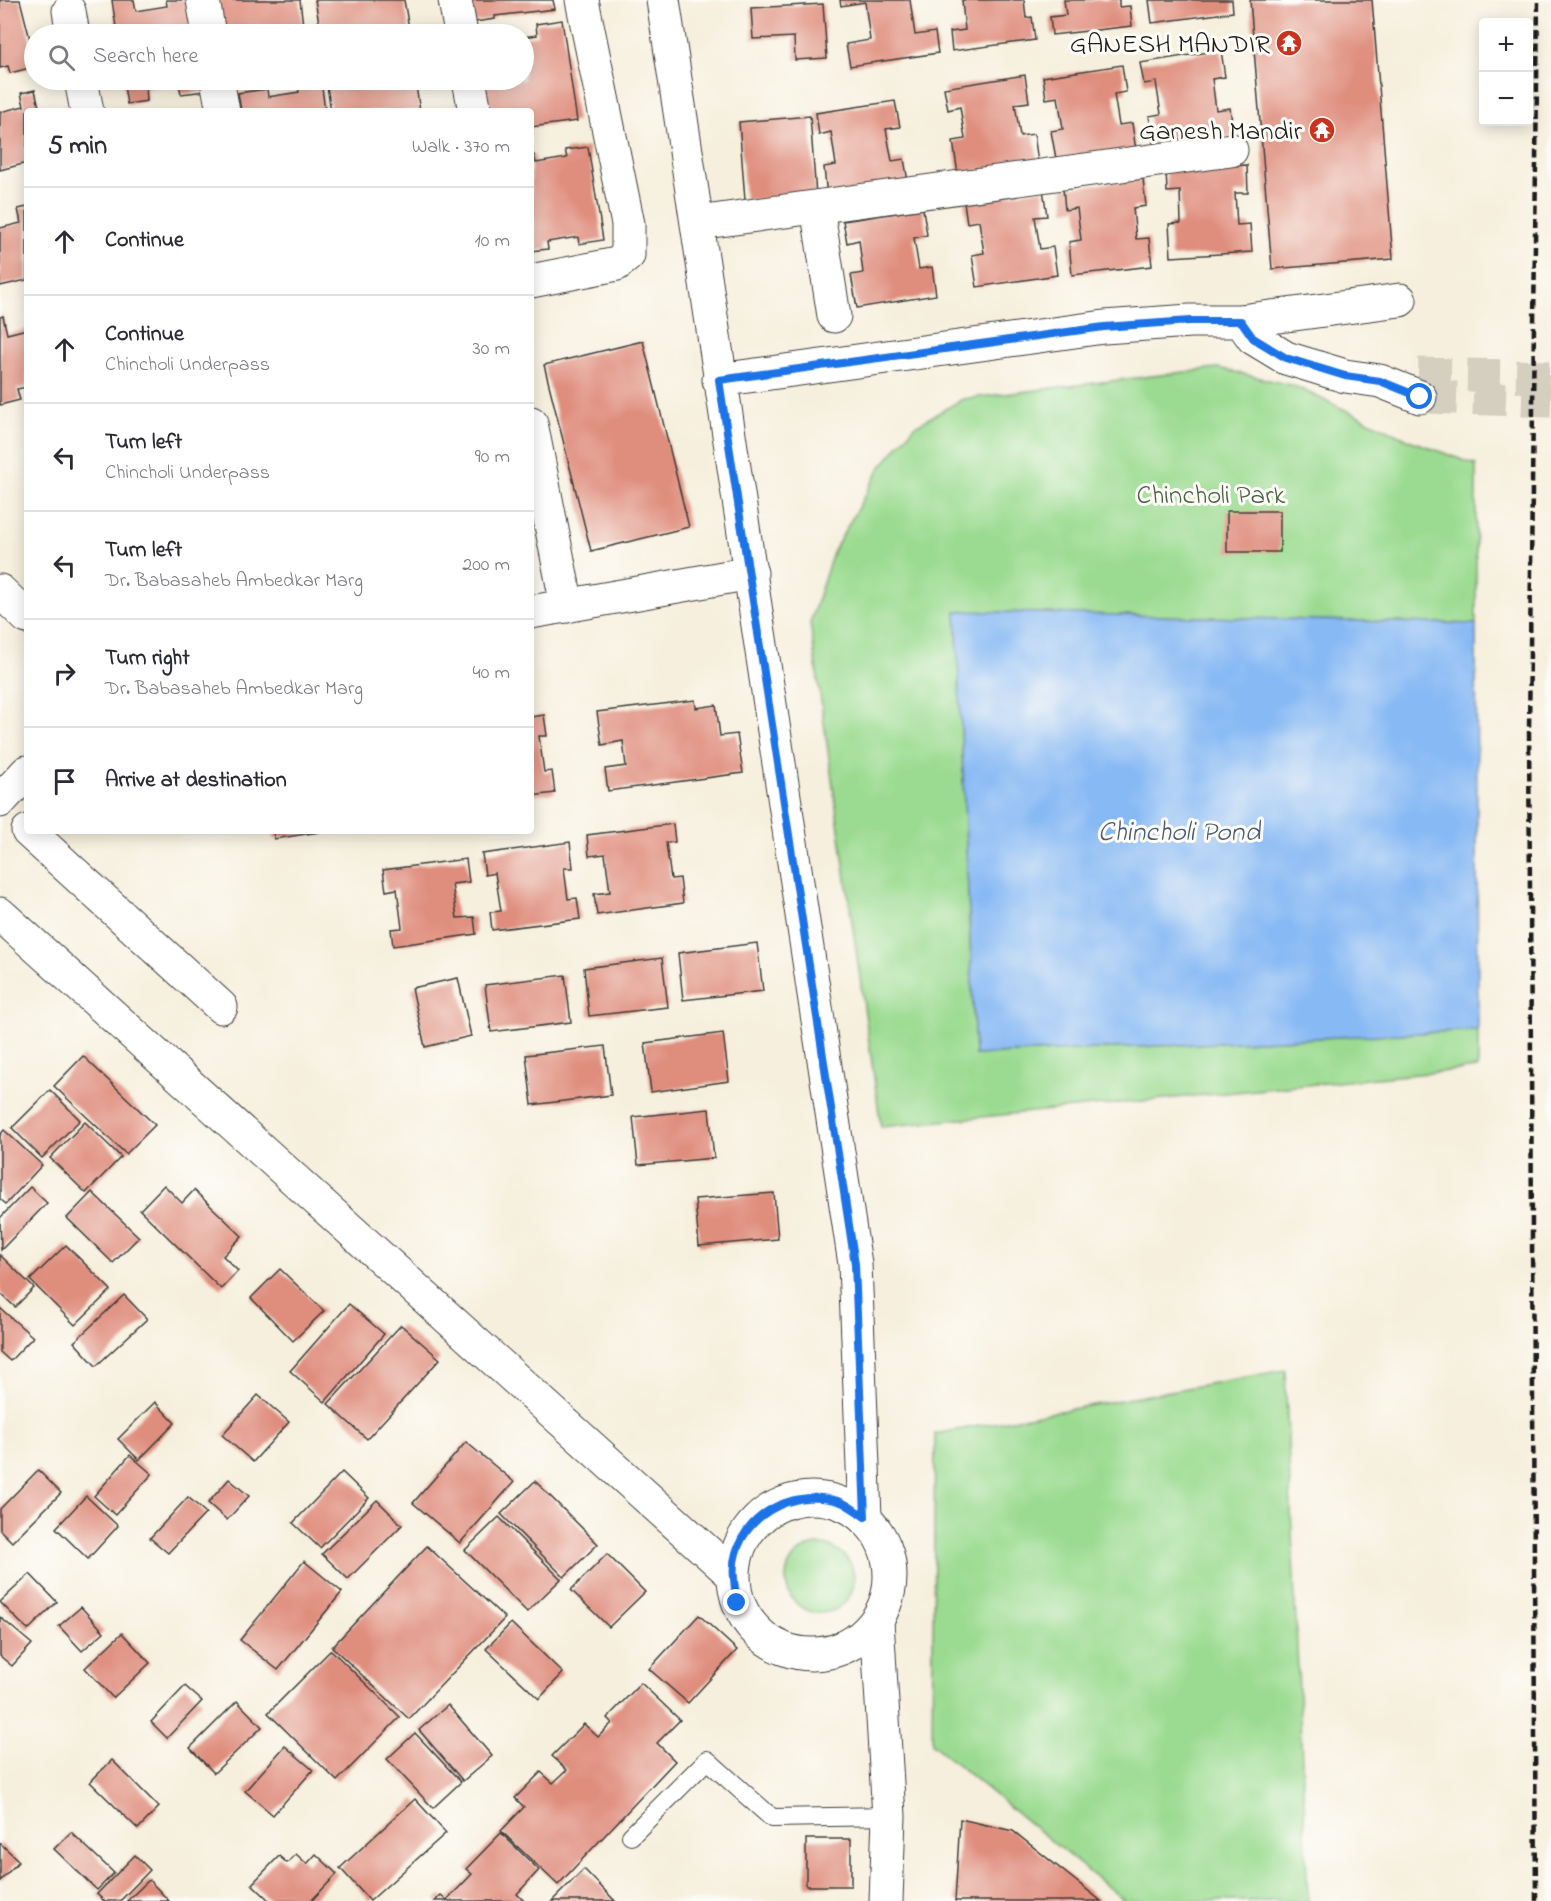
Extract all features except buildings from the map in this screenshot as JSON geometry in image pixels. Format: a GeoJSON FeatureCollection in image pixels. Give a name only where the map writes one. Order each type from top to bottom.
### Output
{"type":"FeatureCollection","features":[{"type":"Feature","properties":{"kind":"street"},"geometry":{"type":"LineString","coordinates":[[203,0],[207,24]]}},
{"type":"Feature","properties":{"kind":"street"},"geometry":{"type":"LineString","coordinates":[[455,0],[459,24]]}},
{"type":"Feature","properties":{"kind":"street"},"geometry":{"type":"LineString","coordinates":[[534,280],[617,264],[628,255],[628,224],[582,0]]}},
{"type":"Feature","properties":{"kind":"street"},"geometry":{"type":"LineString","coordinates":[[663,0],[855,1264],[865,1517]]}},
{"type":"Feature","properties":{"kind":"street"},"geometry":{"type":"LineString","coordinates":[[83,90],[86,108]]}},
{"type":"Feature","properties":{"kind":"street"},"geometry":{"type":"LineString","coordinates":[[219,90],[222,108]]}},
{"type":"Feature","properties":{"kind":"street"},"geometry":{"type":"LineString","coordinates":[[471,90],[474,108]]}},
{"type":"Feature","properties":{"kind":"street"},"geometry":{"type":"LineString","coordinates":[[698,223],[1231,150]]}},
{"type":"Feature","properties":{"kind":"street"},"geometry":{"type":"LineString","coordinates":[[817,207],[834,316]]}},
{"type":"Feature","properties":{"kind":"street"},"geometry":{"type":"LineString","coordinates":[[719,380],[1104,327],[1190,321],[1241,321],[1400,300]]}},
{"type":"Feature","properties":{"kind":"street"},"geometry":{"type":"LineString","coordinates":[[1241,321],[1253,338],[1286,358],[1345,376],[1419,386]]}},
{"type":"Feature","properties":{"kind":"street"},"geometry":{"type":"LineString","coordinates":[[534,458],[567,606]]}},
{"type":"Feature","properties":{"kind":"street"},"geometry":{"type":"LineString","coordinates":[[534,612],[751,573]]}},
{"type":"Feature","properties":{"kind":"street"},"geometry":{"type":"LineString","coordinates":[[0,591],[24,614]]}},
{"type":"Feature","properties":{"kind":"street"},"geometry":{"type":"LineString","coordinates":[[24,775],[0,803],[24,826]]}},
{"type":"Feature","properties":{"kind":"street"},"geometry":{"type":"LineString","coordinates":[[32,834],[221,1007]]}},
{"type":"Feature","properties":{"kind":"street"},"geometry":{"type":"LineString","coordinates":[[0,914],[733,1575]]}},
{"type":"Feature","properties":{"kind":"street"},"geometry":{"type":"LineString","coordinates":[[816,1497],[842,1503],[865,1517],[881,1537],[891,1562],[891,1588],[883,1613],[877,1621],[866,1633],[844,1648],[819,1655],[794,1652],[770,1643],[751,1626],[737,1603],[733,1575],[736,1552],[748,1529],[766,1512],[790,1500],[816,1497]]}},
{"type":"Feature","properties":{"kind":"street"},"geometry":{"type":"LineString","coordinates":[[877,1621],[889,1816],[886,1901]]}},
{"type":"Feature","properties":{"kind":"lane"},"geometry":{"type":"LineString","coordinates":[[631,1836],[707,1760],[772,1818],[889,1816]]}},
{"type":"Feature","properties":{"kind":"green space","name":"Chincholi Park"},"geometry":{"type":"Polygon","coordinates":[[[1218,368],[1294,386],[1412,441],[1476,465],[1476,624],[956,611],[975,1055],[1478,1030],[1478,1068],[881,1127],[810,623],[833,552],[881,467],[915,426],[963,399],[1218,368]]]}},
{"type":"Feature","properties":{"kind":"green space"},"geometry":{"type":"Polygon","coordinates":[[[1285,1370],[1308,1901],[1125,1901],[932,1744],[935,1434],[1285,1370]]]}},
{"type":"Feature","properties":{"kind":"green space"},"geometry":{"type":"Polygon","coordinates":[[[820,1545],[833,1548],[844,1555],[851,1566],[854,1579],[851,1592],[844,1603],[833,1610],[820,1613],[807,1610],[796,1603],[789,1592],[786,1579],[789,1566],[796,1555],[807,1548],[820,1545]]]}},
{"type":"Feature","properties":{"kind":"water","name":"Chincholi Pond"},"geometry":{"type":"Polygon","coordinates":[[[956,611],[1476,624],[1478,1030],[975,1055],[956,611]]]}},
{"type":"Feature","properties":{"kind":"tunnel"},"geometry":{"type":"LineString","coordinates":[[1418,374],[1551,377]]}},
{"type":"Feature","properties":{"kind":"tunnel"},"geometry":{"type":"LineString","coordinates":[[1424,397],[1551,401]]}},
{"type":"Feature","properties":{"kind":"railway"},"geometry":{"type":"LineString","coordinates":[[1536,1901],[1529,730],[1538,0]]}},
{"type":"Feature","properties":{"kind":"place","name":"GANESH MANDIR"},"geometry":{"type":"Point","coordinates":[1289,43]}},
{"type":"Feature","properties":{"kind":"place","name":"Ganesh Mandir"},"geometry":{"type":"Point","coordinates":[1322,130]}},
{"type":"Feature","properties":{"kind":"route"},"geometry":{"type":"LineString","coordinates":[[737,1603],[733,1575],[736,1552],[748,1529],[766,1512],[790,1500],[816,1497],[842,1503],[865,1517],[855,1264],[751,573],[719,380],[1104,327],[1190,321],[1241,321],[1253,338],[1286,358],[1345,376],[1380,381],[1420,397]]}}]}
